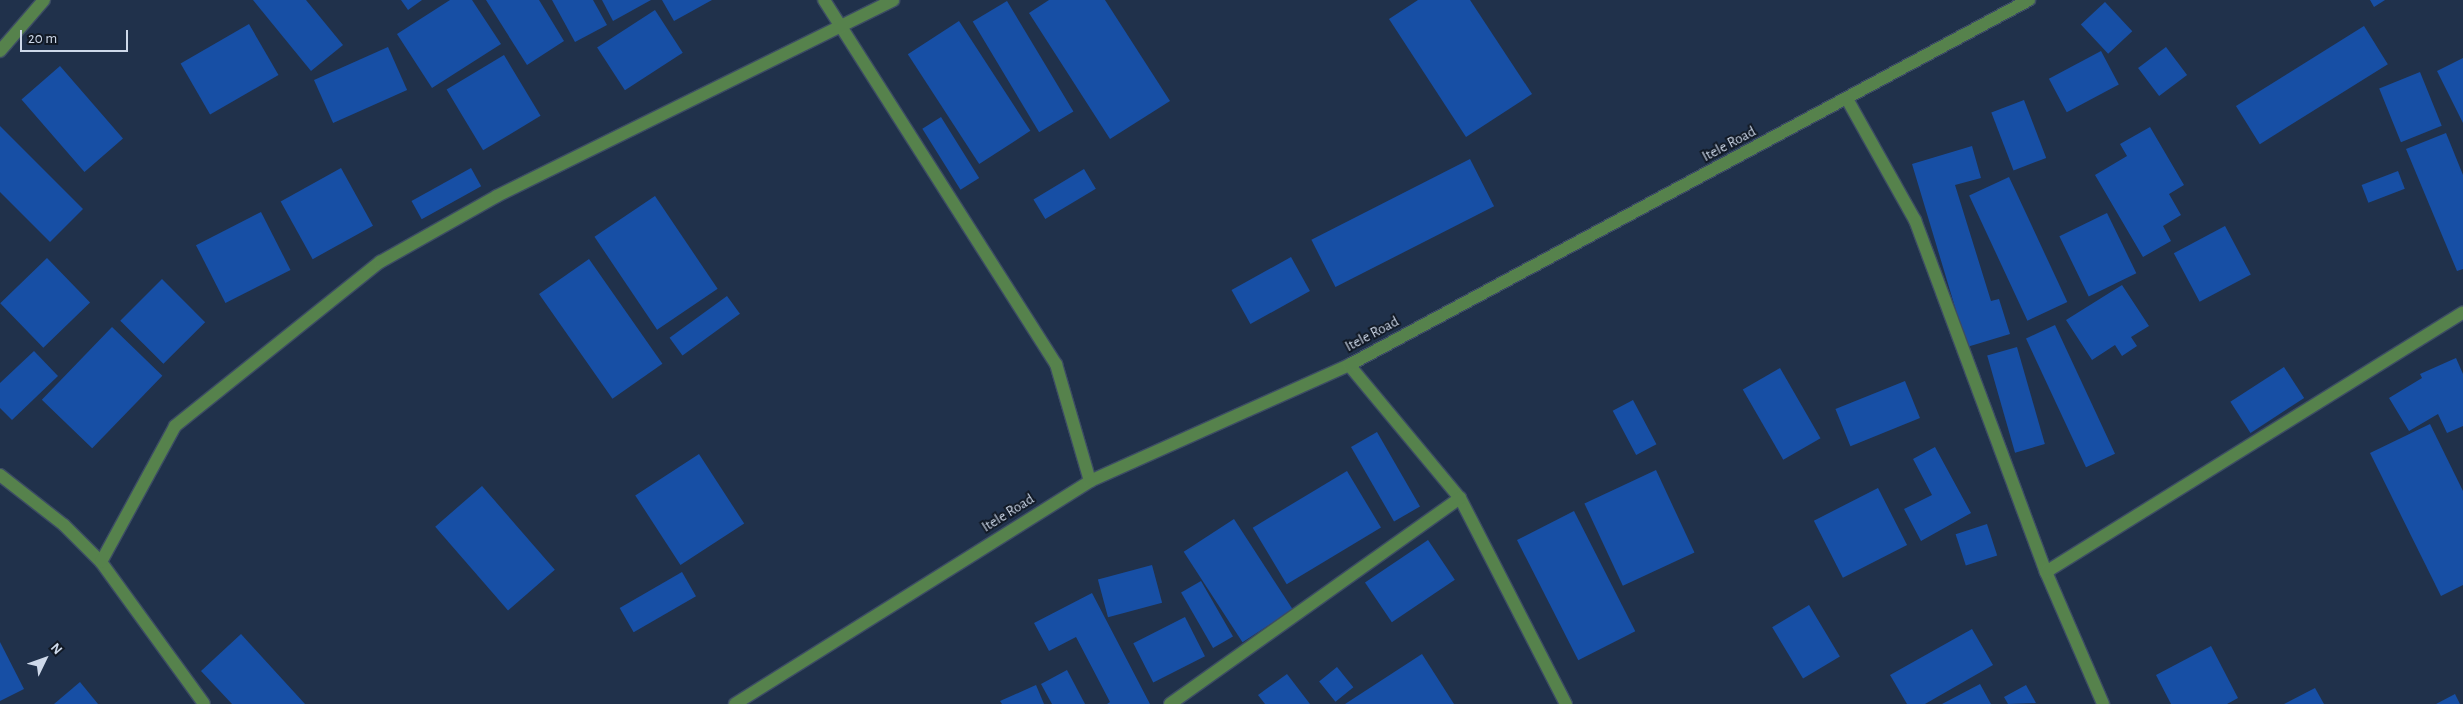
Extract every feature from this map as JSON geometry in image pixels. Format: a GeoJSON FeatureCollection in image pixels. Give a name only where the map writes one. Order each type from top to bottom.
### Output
{"type":"FeatureCollection","features":[{"type":"Feature","properties":{"kind":"street"},"geometry":{"type":"LineString","coordinates":[[0,51],[44,0]]}},
{"type":"Feature","properties":{"kind":"street"},"geometry":{"type":"LineString","coordinates":[[824,0],[843,25],[885,100],[1056,364],[1090,481]]}},
{"type":"Feature","properties":{"kind":"street"},"geometry":{"type":"LineString","coordinates":[[101,562],[175,426],[380,262],[496,196],[893,0]]}},
{"type":"Feature","properties":{"kind":"street","name":"Itele Road"},"geometry":{"type":"LineString","coordinates":[[735,704],[1090,481],[1349,364],[1847,100],[2029,0]]}},
{"type":"Feature","properties":{"kind":"street"},"geometry":{"type":"LineString","coordinates":[[1847,100],[1914,220],[2046,572],[2103,704]]}},
{"type":"Feature","properties":{"kind":"street"},"geometry":{"type":"LineString","coordinates":[[2046,572],[2463,312]]}},
{"type":"Feature","properties":{"kind":"street"},"geometry":{"type":"LineString","coordinates":[[1349,364],[1460,498],[1566,704]]}},
{"type":"Feature","properties":{"kind":"street"},"geometry":{"type":"LineString","coordinates":[[0,474],[64,525],[101,562],[204,704]]}},
{"type":"Feature","properties":{"kind":"street"},"geometry":{"type":"LineString","coordinates":[[1170,704],[1460,498]]}},
{"type":"Feature","properties":{"kind":"building"},"geometry":{"type":"Polygon","coordinates":[[[253,0],[306,0],[343,45],[311,71],[253,0]]]}},
{"type":"Feature","properties":{"kind":"building"},"geometry":{"type":"Polygon","coordinates":[[[401,0],[422,0],[408,10],[401,0]]]}},
{"type":"Feature","properties":{"kind":"building"},"geometry":{"type":"Polygon","coordinates":[[[450,0],[472,0],[501,44],[432,88],[397,34],[450,0]]]}},
{"type":"Feature","properties":{"kind":"building"},"geometry":{"type":"Polygon","coordinates":[[[486,0],[539,0],[564,41],[527,65],[486,0]]]}},
{"type":"Feature","properties":{"kind":"building"},"geometry":{"type":"Polygon","coordinates":[[[552,0],[593,0],[607,25],[575,42],[552,0]]]}},
{"type":"Feature","properties":{"kind":"building"},"geometry":{"type":"Polygon","coordinates":[[[602,0],[651,0],[613,21],[602,0]]]}},
{"type":"Feature","properties":{"kind":"building"},"geometry":{"type":"Polygon","coordinates":[[[662,0],[712,0],[674,21],[662,0]]]}},
{"type":"Feature","properties":{"kind":"building"},"geometry":{"type":"Polygon","coordinates":[[[1049,0],[1105,0],[1170,101],[1110,139],[1029,13],[1049,0]]]}},
{"type":"Feature","properties":{"kind":"building"},"geometry":{"type":"Polygon","coordinates":[[[1418,0],[1470,0],[1532,94],[1466,137],[1389,19],[1418,0]]]}},
{"type":"Feature","properties":{"kind":"building"},"geometry":{"type":"Polygon","coordinates":[[[2370,0],[2385,0],[2374,7],[2370,0]]]}},
{"type":"Feature","properties":{"kind":"building"},"geometry":{"type":"Polygon","coordinates":[[[1007,1],[1073,112],[1039,132],[973,22],[1007,1]]]}},
{"type":"Feature","properties":{"kind":"building"},"geometry":{"type":"Polygon","coordinates":[[[2105,2],[2132,31],[2108,54],[2081,25],[2105,2]]]}},
{"type":"Feature","properties":{"kind":"building"},"geometry":{"type":"Polygon","coordinates":[[[655,10],[683,53],[625,90],[597,48],[655,10]]]}},
{"type":"Feature","properties":{"kind":"building"},"geometry":{"type":"Polygon","coordinates":[[[959,21],[1030,131],[979,164],[908,54],[959,21]]]}},
{"type":"Feature","properties":{"kind":"building"},"geometry":{"type":"Polygon","coordinates":[[[249,24],[278,75],[210,115],[181,64],[249,24]]]}},
{"type":"Feature","properties":{"kind":"building"},"geometry":{"type":"Polygon","coordinates":[[[2364,26],[2388,64],[2260,144],[2236,106],[2364,26]]]}},
{"type":"Feature","properties":{"kind":"building"},"geometry":{"type":"Polygon","coordinates":[[[388,47],[407,90],[333,123],[314,80],[388,47]]]}},
{"type":"Feature","properties":{"kind":"building"},"geometry":{"type":"Polygon","coordinates":[[[2166,47],[2187,75],[2159,96],[2138,68],[2166,47]]]}},
{"type":"Feature","properties":{"kind":"building"},"geometry":{"type":"Polygon","coordinates":[[[2101,51],[2119,85],[2067,112],[2049,79],[2101,51]]]}},
{"type":"Feature","properties":{"kind":"building"},"geometry":{"type":"Polygon","coordinates":[[[504,55],[541,116],[483,150],[447,90],[504,55]]]}},
{"type":"Feature","properties":{"kind":"building"},"geometry":{"type":"Polygon","coordinates":[[[2463,58],[2463,123],[2437,71],[2463,58]]]}},
{"type":"Feature","properties":{"kind":"building"},"geometry":{"type":"Polygon","coordinates":[[[60,66],[123,138],[84,172],[22,99],[60,66]]]}},
{"type":"Feature","properties":{"kind":"building"},"geometry":{"type":"Polygon","coordinates":[[[2420,72],[2442,126],[2401,142],[2379,88],[2420,72]]]}},
{"type":"Feature","properties":{"kind":"building"},"geometry":{"type":"Polygon","coordinates":[[[2024,100],[2046,158],[2014,170],[1991,113],[2024,100]]]}},
{"type":"Feature","properties":{"kind":"building"},"geometry":{"type":"Polygon","coordinates":[[[941,117],[979,178],[960,190],[922,129],[941,117]]]}},
{"type":"Feature","properties":{"kind":"building"},"geometry":{"type":"Polygon","coordinates":[[[0,126],[83,209],[50,242],[0,192],[0,126]]]}},
{"type":"Feature","properties":{"kind":"building"},"geometry":{"type":"Polygon","coordinates":[[[2150,127],[2184,185],[2169,194],[2181,215],[2163,226],[2171,241],[2143,257],[2095,175],[2127,156],[2120,144],[2150,127]]]}},
{"type":"Feature","properties":{"kind":"building"},"geometry":{"type":"Polygon","coordinates":[[[2446,133],[2463,175],[2463,269],[2457,271],[2406,149],[2446,133]]]}},
{"type":"Feature","properties":{"kind":"building"},"geometry":{"type":"Polygon","coordinates":[[[1972,146],[1981,178],[1955,185],[1991,301],[1999,299],[2010,334],[1967,347],[1912,164],[1972,146]]]}},
{"type":"Feature","properties":{"kind":"building"},"geometry":{"type":"Polygon","coordinates":[[[1470,159],[1494,206],[1335,287],[1311,240],[1470,159]]]}},
{"type":"Feature","properties":{"kind":"building"},"geometry":{"type":"Polygon","coordinates":[[[341,168],[373,226],[313,259],[281,201],[341,168]]]}},
{"type":"Feature","properties":{"kind":"building"},"geometry":{"type":"Polygon","coordinates":[[[471,168],[481,186],[422,219],[412,201],[471,168]]]}},
{"type":"Feature","properties":{"kind":"building"},"geometry":{"type":"Polygon","coordinates":[[[1084,169],[1096,189],[1045,219],[1033,199],[1084,169]]]}},
{"type":"Feature","properties":{"kind":"building"},"geometry":{"type":"Polygon","coordinates":[[[2398,171],[2405,189],[2368,203],[2362,185],[2398,171]]]}},
{"type":"Feature","properties":{"kind":"building"},"geometry":{"type":"Polygon","coordinates":[[[2009,177],[2067,302],[2027,321],[1969,196],[2009,177]]]}},
{"type":"Feature","properties":{"kind":"building"},"geometry":{"type":"Polygon","coordinates":[[[655,196],[718,289],[657,330],[594,237],[655,196]]]}},
{"type":"Feature","properties":{"kind":"building"},"geometry":{"type":"Polygon","coordinates":[[[261,212],[291,270],[225,303],[196,245],[261,212]]]}},
{"type":"Feature","properties":{"kind":"building"},"geometry":{"type":"Polygon","coordinates":[[[2107,213],[2136,273],[2089,296],[2059,236],[2107,213]]]}},
{"type":"Feature","properties":{"kind":"building"},"geometry":{"type":"Polygon","coordinates":[[[2225,226],[2251,275],[2200,302],[2174,253],[2225,226]]]}},
{"type":"Feature","properties":{"kind":"building"},"geometry":{"type":"Polygon","coordinates":[[[1291,257],[1310,291],[1250,324],[1232,290],[1291,257]]]}},
{"type":"Feature","properties":{"kind":"building"},"geometry":{"type":"Polygon","coordinates":[[[47,258],[90,303],[43,348],[0,303],[47,258]]]}},
{"type":"Feature","properties":{"kind":"building"},"geometry":{"type":"Polygon","coordinates":[[[589,259],[662,364],[612,399],[539,294],[589,259]]]}},
{"type":"Feature","properties":{"kind":"building"},"geometry":{"type":"Polygon","coordinates":[[[162,279],[205,322],[163,364],[120,321],[162,279]]]}},
{"type":"Feature","properties":{"kind":"building"},"geometry":{"type":"Polygon","coordinates":[[[2122,285],[2149,326],[2131,337],[2137,346],[2122,356],[2115,345],[2092,360],[2066,320],[2122,285]]]}},
{"type":"Feature","properties":{"kind":"building"},"geometry":{"type":"Polygon","coordinates":[[[727,296],[740,314],[682,356],[670,338],[727,296]]]}},
{"type":"Feature","properties":{"kind":"building"},"geometry":{"type":"Polygon","coordinates":[[[2055,325],[2115,454],[2086,467],[2026,339],[2055,325]]]}},
{"type":"Feature","properties":{"kind":"building"},"geometry":{"type":"Polygon","coordinates":[[[112,327],[162,376],[92,448],[42,400],[112,327]]]}},
{"type":"Feature","properties":{"kind":"building"},"geometry":{"type":"Polygon","coordinates":[[[2017,347],[2045,444],[2015,453],[1987,356],[2017,347]]]}},
{"type":"Feature","properties":{"kind":"building"},"geometry":{"type":"Polygon","coordinates":[[[34,351],[58,376],[12,420],[0,408],[0,383],[34,351]]]}},
{"type":"Feature","properties":{"kind":"building"},"geometry":{"type":"Polygon","coordinates":[[[2456,358],[2463,374],[2463,426],[2447,433],[2438,414],[2409,431],[2389,398],[2422,378],[2420,374],[2456,358]]]}},
{"type":"Feature","properties":{"kind":"building"},"geometry":{"type":"Polygon","coordinates":[[[2284,367],[2304,398],[2250,433],[2230,402],[2284,367]]]}},
{"type":"Feature","properties":{"kind":"building"},"geometry":{"type":"Polygon","coordinates":[[[1780,368],[1820,438],[1783,460],[1743,390],[1780,368]]]}},
{"type":"Feature","properties":{"kind":"building"},"geometry":{"type":"Polygon","coordinates":[[[1905,381],[1920,418],[1850,446],[1835,409],[1905,381]]]}},
{"type":"Feature","properties":{"kind":"building"},"geometry":{"type":"Polygon","coordinates":[[[1633,400],[1656,444],[1636,455],[1613,411],[1633,400]]]}},
{"type":"Feature","properties":{"kind":"building"},"geometry":{"type":"Polygon","coordinates":[[[2430,424],[2463,491],[2463,585],[2441,596],[2370,453],[2430,424]]]}},
{"type":"Feature","properties":{"kind":"building"},"geometry":{"type":"Polygon","coordinates":[[[1377,432],[1420,506],[1394,521],[1351,447],[1377,432]]]}},
{"type":"Feature","properties":{"kind":"building"},"geometry":{"type":"Polygon","coordinates":[[[1935,447],[1971,513],[1921,541],[1904,509],[1932,495],[1913,459],[1935,447]]]}},
{"type":"Feature","properties":{"kind":"building"},"geometry":{"type":"Polygon","coordinates":[[[699,454],[744,524],[680,565],[635,495],[699,454]]]}},
{"type":"Feature","properties":{"kind":"building"},"geometry":{"type":"Polygon","coordinates":[[[1656,470],[1694,552],[1623,586],[1584,503],[1656,470]]]}},
{"type":"Feature","properties":{"kind":"building"},"geometry":{"type":"Polygon","coordinates":[[[1347,471],[1381,528],[1287,584],[1253,528],[1347,471]]]}},
{"type":"Feature","properties":{"kind":"building"},"geometry":{"type":"Polygon","coordinates":[[[482,486],[555,570],[508,610],[435,527],[482,486]]]}},
{"type":"Feature","properties":{"kind":"building"},"geometry":{"type":"Polygon","coordinates":[[[1878,488],[1907,545],[1843,578],[1814,521],[1878,488]]]}},
{"type":"Feature","properties":{"kind":"building"},"geometry":{"type":"Polygon","coordinates":[[[1574,511],[1635,631],[1578,660],[1517,540],[1574,511]]]}},
{"type":"Feature","properties":{"kind":"building"},"geometry":{"type":"Polygon","coordinates":[[[1234,519],[1293,610],[1243,642],[1184,552],[1234,519]]]}},
{"type":"Feature","properties":{"kind":"building"},"geometry":{"type":"Polygon","coordinates":[[[1987,524],[1997,555],[1966,566],[1956,534],[1987,524]]]}},
{"type":"Feature","properties":{"kind":"building"},"geometry":{"type":"Polygon","coordinates":[[[1428,540],[1455,580],[1392,622],[1365,582],[1428,540]]]}},
{"type":"Feature","properties":{"kind":"building"},"geometry":{"type":"Polygon","coordinates":[[[1152,565],[1162,603],[1108,617],[1098,579],[1152,565]]]}},
{"type":"Feature","properties":{"kind":"building"},"geometry":{"type":"Polygon","coordinates":[[[682,572],[696,596],[634,632],[620,608],[682,572]]]}},
{"type":"Feature","properties":{"kind":"building"},"geometry":{"type":"Polygon","coordinates":[[[1201,581],[1233,636],[1213,648],[1181,592],[1201,581]]]}},
{"type":"Feature","properties":{"kind":"building"},"geometry":{"type":"Polygon","coordinates":[[[1092,593],[1150,704],[1107,704],[1110,702],[1076,637],[1049,651],[1034,623],[1092,593]]]}},
{"type":"Feature","properties":{"kind":"building"},"geometry":{"type":"Polygon","coordinates":[[[1809,605],[1840,656],[1803,679],[1772,627],[1809,605]]]}},
{"type":"Feature","properties":{"kind":"building"},"geometry":{"type":"Polygon","coordinates":[[[1185,617],[1205,656],[1153,683],[1133,643],[1185,617]]]}},
{"type":"Feature","properties":{"kind":"building"},"geometry":{"type":"Polygon","coordinates":[[[1972,629],[1993,665],[1925,704],[1907,704],[1890,675],[1972,629]]]}},
{"type":"Feature","properties":{"kind":"building"},"geometry":{"type":"Polygon","coordinates":[[[241,634],[305,704],[232,704],[201,671],[241,634]]]}},
{"type":"Feature","properties":{"kind":"building"},"geometry":{"type":"Polygon","coordinates":[[[0,642],[24,689],[0,701],[0,642]]]}},
{"type":"Feature","properties":{"kind":"building"},"geometry":{"type":"Polygon","coordinates":[[[2211,646],[2238,698],[2227,704],[2171,704],[2156,675],[2211,646]]]}},
{"type":"Feature","properties":{"kind":"building"},"geometry":{"type":"Polygon","coordinates":[[[1422,654],[1454,704],[1345,704],[1422,654]]]}},
{"type":"Feature","properties":{"kind":"building"},"geometry":{"type":"Polygon","coordinates":[[[1337,667],[1353,687],[1335,702],[1319,681],[1337,667]]]}},
{"type":"Feature","properties":{"kind":"building"},"geometry":{"type":"Polygon","coordinates":[[[1067,670],[1085,704],[1052,704],[1041,684],[1067,670]]]}},
{"type":"Feature","properties":{"kind":"building"},"geometry":{"type":"Polygon","coordinates":[[[1287,674],[1310,704],[1265,704],[1258,695],[1287,674]]]}},
{"type":"Feature","properties":{"kind":"building"},"geometry":{"type":"Polygon","coordinates":[[[80,682],[98,704],[54,704],[80,682]]]}},
{"type":"Feature","properties":{"kind":"building"},"geometry":{"type":"Polygon","coordinates":[[[1980,684],[1991,704],[1942,704],[1980,684]]]}},
{"type":"Feature","properties":{"kind":"building"},"geometry":{"type":"Polygon","coordinates":[[[1036,685],[1044,704],[1002,704],[1000,701],[1036,685]]]}},
{"type":"Feature","properties":{"kind":"building"},"geometry":{"type":"Polygon","coordinates":[[[2026,685],[2036,703],[2008,704],[2004,697],[2026,685]]]}},
{"type":"Feature","properties":{"kind":"building"},"geometry":{"type":"Polygon","coordinates":[[[2315,688],[2324,704],[2284,704],[2315,688]]]}},
{"type":"Feature","properties":{"kind":"building"},"geometry":{"type":"Polygon","coordinates":[[[2455,694],[2460,704],[2436,704],[2455,694]]]}}]}
